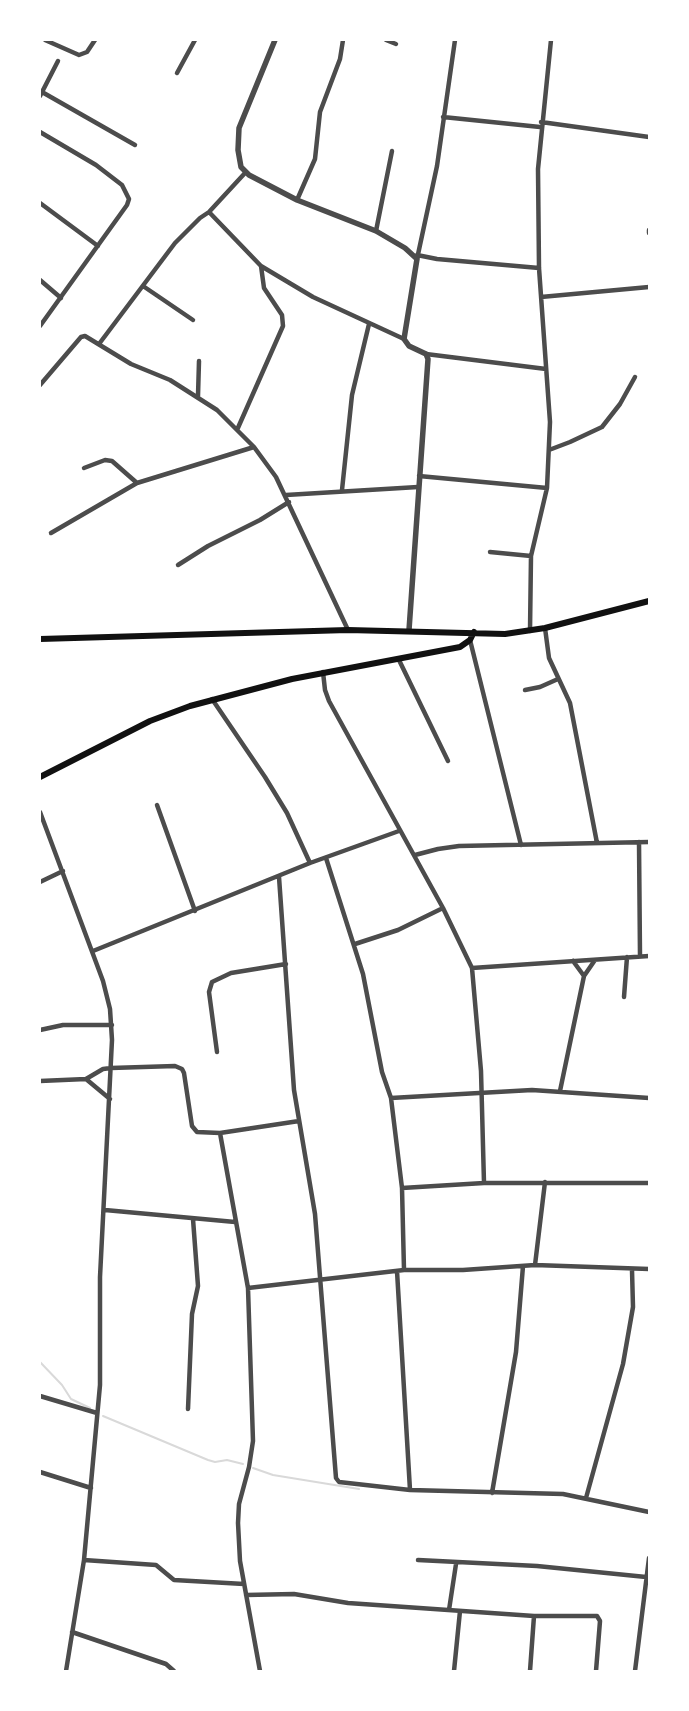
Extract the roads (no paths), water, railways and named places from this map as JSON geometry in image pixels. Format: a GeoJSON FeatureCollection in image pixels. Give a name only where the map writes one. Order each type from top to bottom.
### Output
{"type":"FeatureCollection","features":[{"type":"Feature","properties":{"kind":"main road"},"geometry":{"type":"LineString","coordinates":[[40,639],[348,630],[409,630],[505,634],[545,628],[649,601]]}},
{"type":"Feature","properties":{"kind":"main road"},"geometry":{"type":"LineString","coordinates":[[40,777],[150,721],[212,699],[322,672],[399,660],[460,647],[470,640],[474,632]]}},
{"type":"Feature","properties":{"kind":"street"},"geometry":{"type":"LineString","coordinates":[[45,40],[79,55],[87,52],[95,40]]}},
{"type":"Feature","properties":{"kind":"street"},"geometry":{"type":"LineString","coordinates":[[177,72],[195,40]]}},
{"type":"Feature","properties":{"kind":"street"},"geometry":{"type":"LineString","coordinates":[[275,40],[239,128],[238,150],[241,167],[245,173],[297,200],[376,231],[417,257],[539,268]]}},
{"type":"Feature","properties":{"kind":"street"},"geometry":{"type":"LineString","coordinates":[[297,200],[315,158],[320,112],[340,59],[344,40]]}},
{"type":"Feature","properties":{"kind":"street"},"geometry":{"type":"LineString","coordinates":[[386,40],[396,44]]}},
{"type":"Feature","properties":{"kind":"street"},"geometry":{"type":"LineString","coordinates":[[404,339],[417,257],[437,166],[454,40]]}},
{"type":"Feature","properties":{"kind":"street"},"geometry":{"type":"LineString","coordinates":[[530,631],[531,556],[547,488],[550,422],[539,268],[538,169],[540,125],[551,40]]}},
{"type":"Feature","properties":{"kind":"street"},"geometry":{"type":"LineString","coordinates":[[58,61],[41,94],[135,145]]}},
{"type":"Feature","properties":{"kind":"street"},"geometry":{"type":"LineString","coordinates":[[443,118],[540,125],[649,137]]}},
{"type":"Feature","properties":{"kind":"street"},"geometry":{"type":"LineString","coordinates":[[40,132],[96,165],[126,189],[129,197],[127,205],[40,326]]}},
{"type":"Feature","properties":{"kind":"street"},"geometry":{"type":"LineString","coordinates":[[376,231],[392,152]]}},
{"type":"Feature","properties":{"kind":"street"},"geometry":{"type":"LineString","coordinates":[[99,344],[184,233],[209,212],[245,173]]}},
{"type":"Feature","properties":{"kind":"street"},"geometry":{"type":"LineString","coordinates":[[40,203],[98,246]]}},
{"type":"Feature","properties":{"kind":"street"},"geometry":{"type":"LineString","coordinates":[[209,212],[261,266],[313,297],[404,339],[409,346],[426,354],[546,369]]}},
{"type":"Feature","properties":{"kind":"street"},"geometry":{"type":"LineString","coordinates":[[237,430],[283,326],[282,315],[264,288],[261,266]]}},
{"type":"Feature","properties":{"kind":"street"},"geometry":{"type":"LineString","coordinates":[[40,280],[61,298]]}},
{"type":"Feature","properties":{"kind":"street"},"geometry":{"type":"LineString","coordinates":[[143,286],[192,320]]}},
{"type":"Feature","properties":{"kind":"street"},"geometry":{"type":"LineString","coordinates":[[541,297],[649,287]]}},
{"type":"Feature","properties":{"kind":"street"},"geometry":{"type":"LineString","coordinates":[[342,490],[352,395],[369,324]]}},
{"type":"Feature","properties":{"kind":"street"},"geometry":{"type":"LineString","coordinates":[[40,385],[81,337],[85,336],[131,364],[170,380],[198,396],[217,410],[254,447],[286,495],[348,630]]}},
{"type":"Feature","properties":{"kind":"street"},"geometry":{"type":"LineString","coordinates":[[409,630],[427,378],[428,359],[426,354]]}},
{"type":"Feature","properties":{"kind":"street"},"geometry":{"type":"LineString","coordinates":[[198,396],[199,361]]}},
{"type":"Feature","properties":{"kind":"street"},"geometry":{"type":"LineString","coordinates":[[549,450],[602,427],[620,404],[634,377]]}},
{"type":"Feature","properties":{"kind":"street"},"geometry":{"type":"LineString","coordinates":[[51,533],[137,483],[254,447]]}},
{"type":"Feature","properties":{"kind":"street"},"geometry":{"type":"LineString","coordinates":[[84,468],[105,460],[112,461],[137,483]]}},
{"type":"Feature","properties":{"kind":"street"},"geometry":{"type":"LineString","coordinates":[[419,476],[547,488]]}},
{"type":"Feature","properties":{"kind":"street"},"geometry":{"type":"LineString","coordinates":[[286,495],[342,490],[418,487]]}},
{"type":"Feature","properties":{"kind":"street"},"geometry":{"type":"LineString","coordinates":[[178,565],[208,546],[260,520],[289,502]]}},
{"type":"Feature","properties":{"kind":"street"},"geometry":{"type":"LineString","coordinates":[[490,552],[531,556]]}},
{"type":"Feature","properties":{"kind":"street"},"geometry":{"type":"LineString","coordinates":[[545,628],[549,658],[570,703],[597,843]]}},
{"type":"Feature","properties":{"kind":"street"},"geometry":{"type":"LineString","coordinates":[[470,640],[521,845]]}},
{"type":"Feature","properties":{"kind":"street"},"geometry":{"type":"LineString","coordinates":[[399,660],[448,761]]}},
{"type":"Feature","properties":{"kind":"street"},"geometry":{"type":"LineString","coordinates":[[322,672],[329,701],[399,831],[415,855],[472,968],[481,1092],[484,1183]]}},
{"type":"Feature","properties":{"kind":"street"},"geometry":{"type":"LineString","coordinates":[[525,690],[540,687],[558,679]]}},
{"type":"Feature","properties":{"kind":"street"},"geometry":{"type":"LineString","coordinates":[[212,699],[287,813],[310,863]]}},
{"type":"Feature","properties":{"kind":"street"},"geometry":{"type":"LineString","coordinates":[[157,805],[195,911]]}},
{"type":"Feature","properties":{"kind":"street"},"geometry":{"type":"LineString","coordinates":[[40,812],[93,951],[107,996],[112,1025],[105,1210],[100,1277],[100,1385],[84,1560],[66,1671]]}},
{"type":"Feature","properties":{"kind":"street"},"geometry":{"type":"LineString","coordinates":[[93,951],[310,863],[399,831]]}},
{"type":"Feature","properties":{"kind":"street"},"geometry":{"type":"LineString","coordinates":[[639,842],[640,956]]}},
{"type":"Feature","properties":{"kind":"street"},"geometry":{"type":"LineString","coordinates":[[415,855],[459,846],[649,842]]}},
{"type":"Feature","properties":{"kind":"street"},"geometry":{"type":"LineString","coordinates":[[326,858],[355,944],[370,1001],[382,1072],[391,1098],[402,1188],[404,1270]]}},
{"type":"Feature","properties":{"kind":"street"},"geometry":{"type":"LineString","coordinates":[[40,882],[63,871]]}},
{"type":"Feature","properties":{"kind":"street"},"geometry":{"type":"LineString","coordinates":[[279,877],[294,1090],[314,1205],[322,1278],[326,1374],[336,1478],[340,1482],[410,1490],[563,1494],[649,1512]]}},
{"type":"Feature","properties":{"kind":"street"},"geometry":{"type":"LineString","coordinates":[[355,944],[398,930],[443,908]]}},
{"type":"Feature","properties":{"kind":"street"},"geometry":{"type":"LineString","coordinates":[[472,968],[649,956]]}},
{"type":"Feature","properties":{"kind":"street"},"geometry":{"type":"LineString","coordinates":[[624,997],[626,957]]}},
{"type":"Feature","properties":{"kind":"street"},"geometry":{"type":"LineString","coordinates":[[560,1091],[584,976],[595,960]]}},
{"type":"Feature","properties":{"kind":"street"},"geometry":{"type":"LineString","coordinates":[[573,961],[584,976]]}},
{"type":"Feature","properties":{"kind":"street"},"geometry":{"type":"LineString","coordinates":[[218,1052],[209,992],[212,982],[231,973],[286,964]]}},
{"type":"Feature","properties":{"kind":"street"},"geometry":{"type":"LineString","coordinates":[[40,1030],[63,1025],[112,1025]]}},
{"type":"Feature","properties":{"kind":"street"},"geometry":{"type":"LineString","coordinates":[[40,1081],[86,1079],[103,1069],[111,1068],[164,1065],[179,1067],[184,1073],[193,1128],[197,1132],[220,1134],[299,1121]]}},
{"type":"Feature","properties":{"kind":"street"},"geometry":{"type":"LineString","coordinates":[[86,1079],[110,1099]]}},
{"type":"Feature","properties":{"kind":"street"},"geometry":{"type":"LineString","coordinates":[[391,1098],[481,1092],[560,1091],[649,1098]]}},
{"type":"Feature","properties":{"kind":"street"},"geometry":{"type":"LineString","coordinates":[[220,1134],[248,1288],[252,1441],[249,1468],[239,1504],[238,1523],[244,1584],[260,1671]]}},
{"type":"Feature","properties":{"kind":"street"},"geometry":{"type":"LineString","coordinates":[[535,1265],[545,1182]]}},
{"type":"Feature","properties":{"kind":"street"},"geometry":{"type":"LineString","coordinates":[[402,1188],[484,1183],[649,1183]]}},
{"type":"Feature","properties":{"kind":"street"},"geometry":{"type":"LineString","coordinates":[[105,1210],[235,1222]]}},
{"type":"Feature","properties":{"kind":"street"},"geometry":{"type":"LineString","coordinates":[[188,1409],[192,1314],[198,1286],[193,1219]]}},
{"type":"Feature","properties":{"kind":"street"},"geometry":{"type":"LineString","coordinates":[[248,1288],[404,1270],[535,1265],[632,1270],[649,1269]]}},
{"type":"Feature","properties":{"kind":"street"},"geometry":{"type":"LineString","coordinates":[[492,1493],[516,1352],[523,1266]]}},
{"type":"Feature","properties":{"kind":"street"},"geometry":{"type":"LineString","coordinates":[[586,1498],[617,1393],[629,1338],[633,1307],[632,1270]]}},
{"type":"Feature","properties":{"kind":"street"},"geometry":{"type":"LineString","coordinates":[[398,1271],[410,1490]]}},
{"type":"Feature","properties":{"kind":"street"},"geometry":{"type":"LineString","coordinates":[[40,1396],[97,1413]]}},
{"type":"Feature","properties":{"kind":"street"},"geometry":{"type":"LineString","coordinates":[[40,1472],[91,1488]]}},
{"type":"Feature","properties":{"kind":"street"},"geometry":{"type":"LineString","coordinates":[[635,1671],[649,1558]]}},
{"type":"Feature","properties":{"kind":"street"},"geometry":{"type":"LineString","coordinates":[[84,1560],[156,1566],[174,1580],[244,1584]]}},
{"type":"Feature","properties":{"kind":"street"},"geometry":{"type":"LineString","coordinates":[[418,1560],[456,1564],[537,1566],[646,1577]]}},
{"type":"Feature","properties":{"kind":"street"},"geometry":{"type":"LineString","coordinates":[[449,1610],[456,1564]]}},
{"type":"Feature","properties":{"kind":"street"},"geometry":{"type":"LineString","coordinates":[[246,1595],[294,1594],[348,1603],[534,1616],[597,1616],[600,1620],[596,1671]]}},
{"type":"Feature","properties":{"kind":"street"},"geometry":{"type":"LineString","coordinates":[[454,1671],[460,1611]]}},
{"type":"Feature","properties":{"kind":"street"},"geometry":{"type":"LineString","coordinates":[[530,1671],[534,1616]]}},
{"type":"Feature","properties":{"kind":"street"},"geometry":{"type":"LineString","coordinates":[[72,1632],[166,1664],[174,1671]]}},
{"type":"Feature","properties":{"kind":"waterway"},"geometry":{"type":"LineString","coordinates":[[40,1362],[62,1385],[71,1399],[90,1408]]}},
{"type":"Feature","properties":{"kind":"waterway"},"geometry":{"type":"LineString","coordinates":[[103,1416],[208,1460],[215,1462],[227,1460],[243,1464]]}},
{"type":"Feature","properties":{"kind":"waterway"},"geometry":{"type":"LineString","coordinates":[[253,1468],[273,1475],[359,1489]]}}]}
